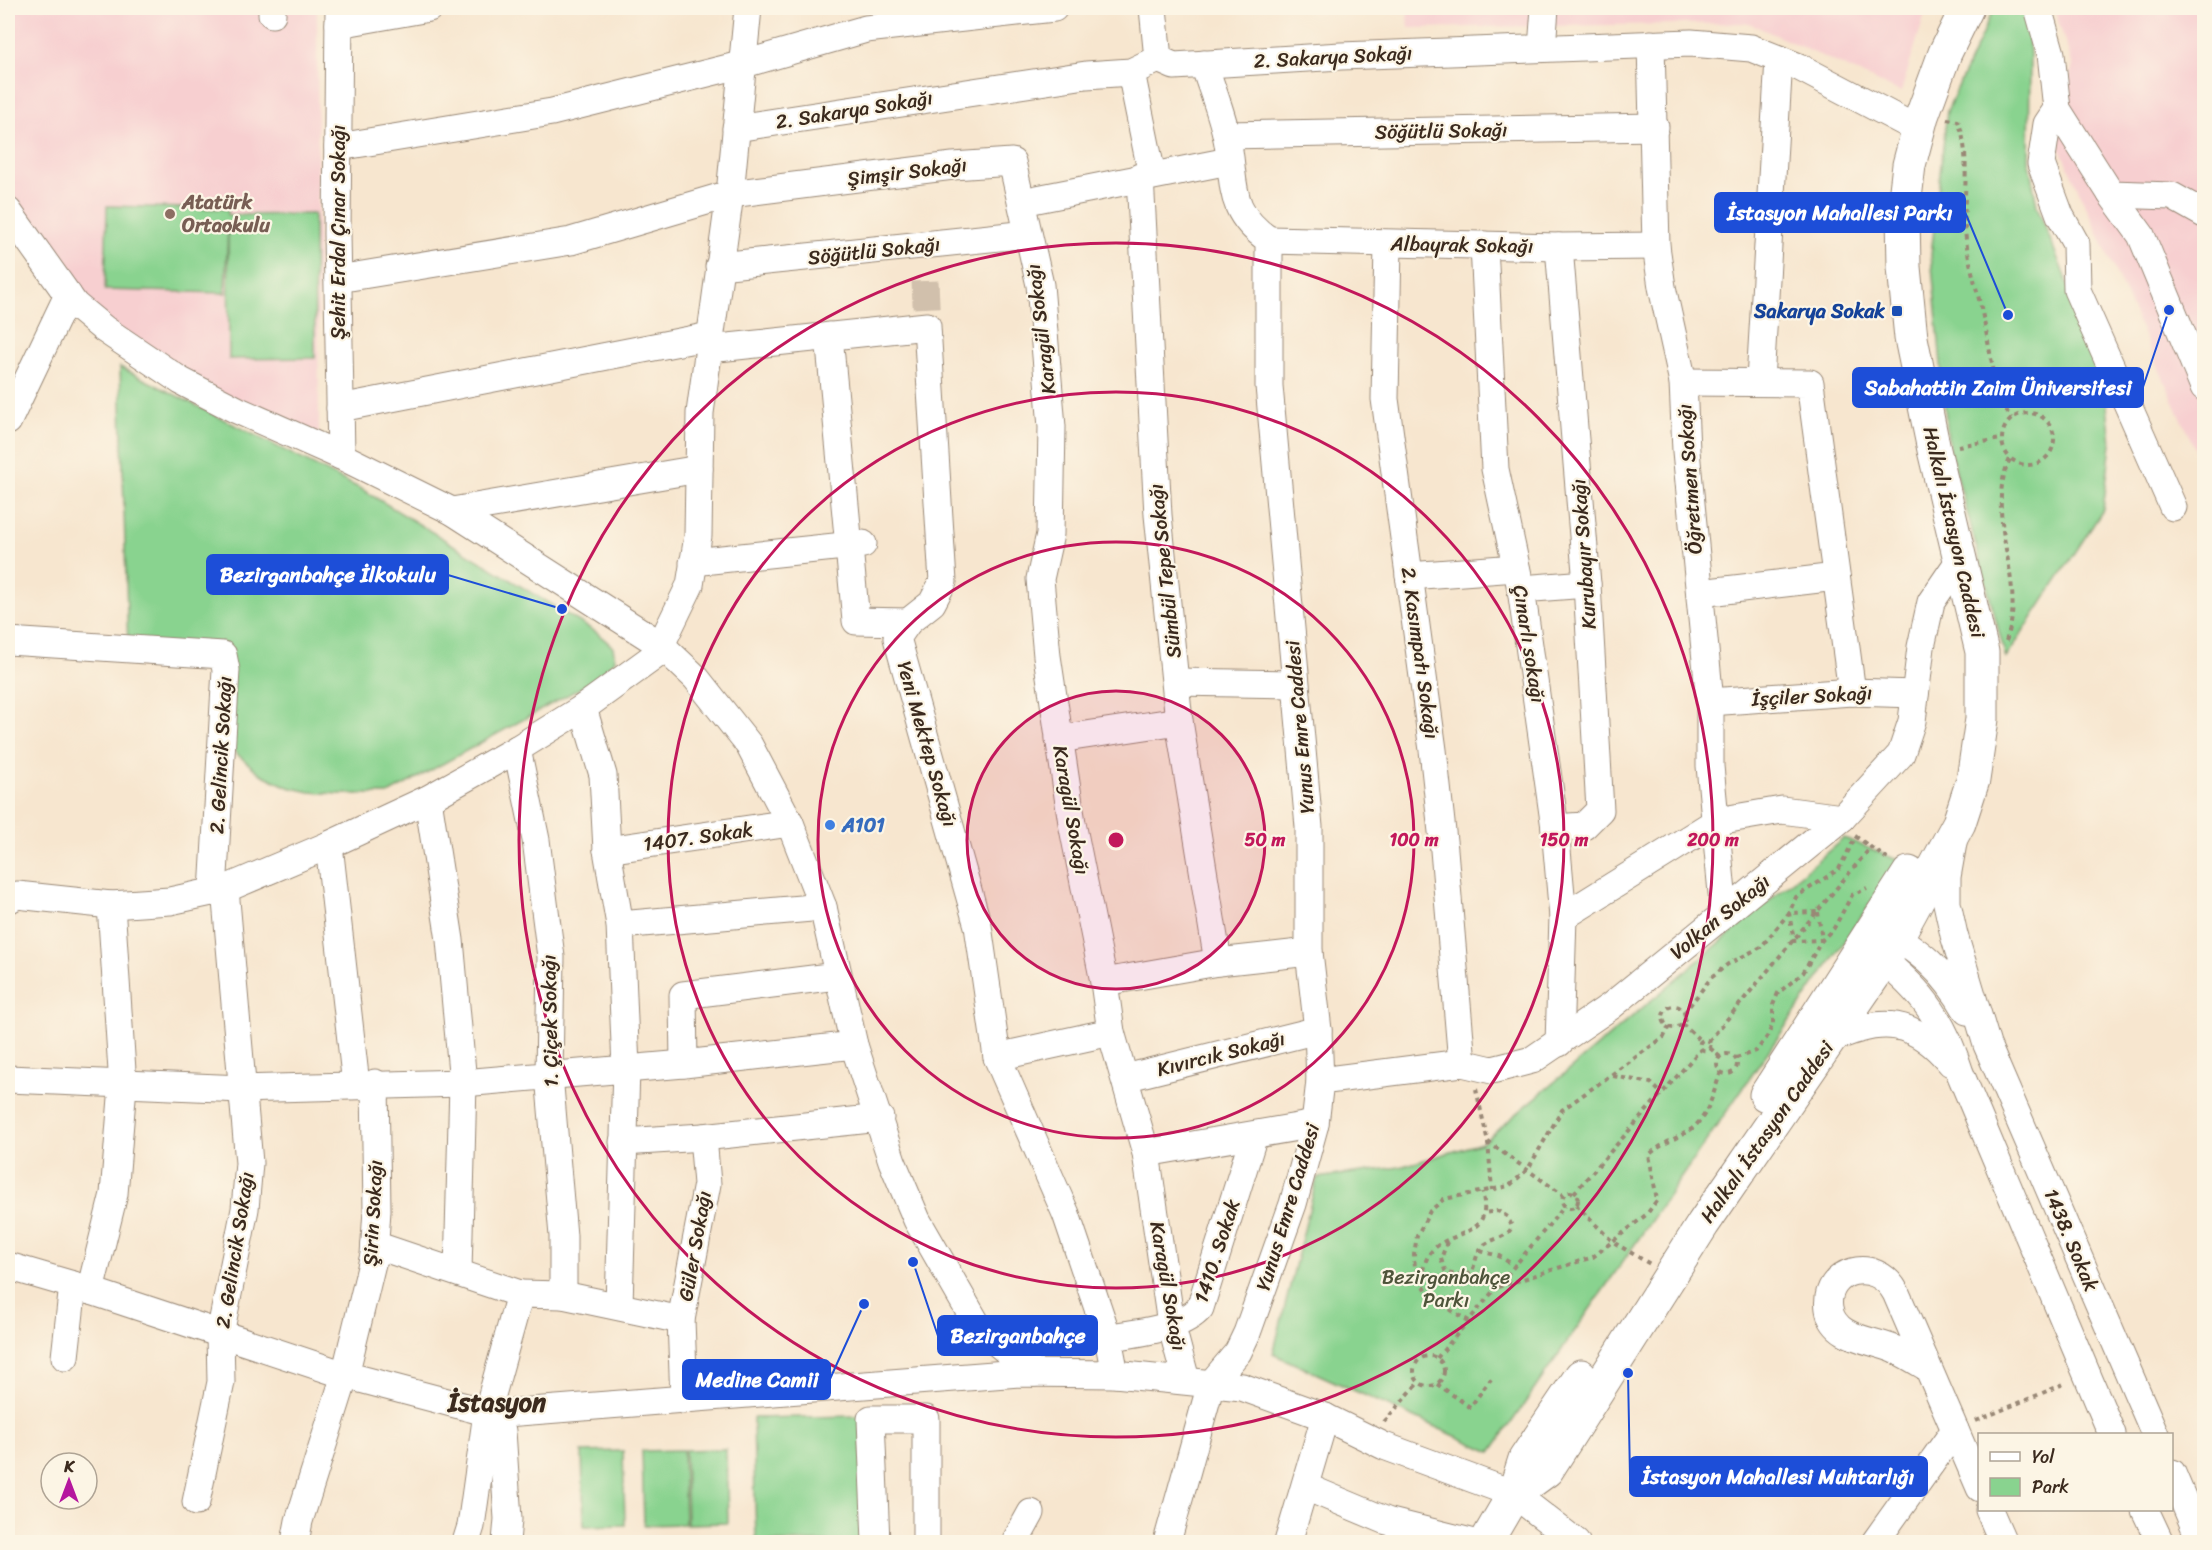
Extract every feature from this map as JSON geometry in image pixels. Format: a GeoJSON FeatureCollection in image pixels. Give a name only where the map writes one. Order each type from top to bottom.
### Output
{"type":"FeatureCollection","features":[{"type":"Feature","properties":{"kind":"main road","name":"Halkalı İstasyon Caddesi"},"geometry":{"type":"LineString","coordinates":[[1486,1542],[1514,1494],[1525,1459],[1654,1266],[1959,823],[1973,780],[1982,719],[1982,652],[1934,450],[1911,338],[1904,267],[1903,214],[1909,165],[1920,123],[1945,53],[1967,8]]}},
{"type":"Feature","properties":{"kind":"main road","name":"Halkalı İstasyon Caddesi"},"geometry":{"type":"LineString","coordinates":[[1514,1494],[1546,1470],[1703,1224],[1830,1041],[1937,832],[1977,745]]}},
{"type":"Feature","properties":{"kind":"street"},"geometry":{"type":"LineString","coordinates":[[339,16],[429,8]]}},
{"type":"Feature","properties":{"kind":"street"},"geometry":{"type":"LineString","coordinates":[[8,900],[17,895],[111,905],[170,901],[219,890],[329,845],[428,799],[517,749],[583,708],[656,655],[690,585],[698,536],[700,413],[730,194],[748,8]]}},
{"type":"Feature","properties":{"kind":"street"},"geometry":{"type":"LineString","coordinates":[[338,147],[552,112],[744,64],[866,29],[1054,8]]}},
{"type":"Feature","properties":{"kind":"street"},"geometry":{"type":"LineString","coordinates":[[1153,8],[1166,62]]}},
{"type":"Feature","properties":{"kind":"street"},"geometry":{"type":"LineString","coordinates":[[1542,48],[1545,8]]}},
{"type":"Feature","properties":{"kind":"street"},"geometry":{"type":"LineString","coordinates":[[2038,8],[2051,54],[2057,110],[2110,194],[2141,235],[2205,387]]}},
{"type":"Feature","properties":{"kind":"street","name":"Şehit Erdal Çınar Sokağı"},"geometry":{"type":"LineString","coordinates":[[339,16],[338,279],[341,456]]}},
{"type":"Feature","properties":{"kind":"street","name":"2. Sakarya Sokağı"},"geometry":{"type":"LineString","coordinates":[[736,128],[1086,75],[1131,72],[1166,62],[1204,64],[1691,43],[1751,48],[1920,123]]}},
{"type":"Feature","properties":{"kind":"street","name":"Öğretmen Sokağı"},"geometry":{"type":"LineString","coordinates":[[1651,45],[1655,127],[1656,246],[1662,287],[1683,382],[1686,450],[1710,702],[1710,766],[1724,914]]}},
{"type":"Feature","properties":{"kind":"street"},"geometry":{"type":"LineString","coordinates":[[1760,381],[1779,59]]}},
{"type":"Feature","properties":{"kind":"street"},"geometry":{"type":"LineString","coordinates":[[1204,64],[1227,135],[1229,162],[1238,208],[1250,227],[1269,240]]}},
{"type":"Feature","properties":{"kind":"street","name":"Sümbül Tepe Sokağı"},"geometry":{"type":"LineString","coordinates":[[1131,72],[1146,176],[1158,515],[1179,721],[1218,962]]}},
{"type":"Feature","properties":{"kind":"street"},"geometry":{"type":"LineString","coordinates":[[2057,110],[2047,124],[2041,164],[2060,215],[2076,244],[2077,290],[2173,507]]}},
{"type":"Feature","properties":{"kind":"street","name":"Söğütlü Sokağı"},"geometry":{"type":"LineString","coordinates":[[1227,135],[1655,127]]}},
{"type":"Feature","properties":{"kind":"street","name":"Şimşir Sokağı"},"geometry":{"type":"LineString","coordinates":[[730,194],[954,166],[1012,162],[1028,234]]}},
{"type":"Feature","properties":{"kind":"street"},"geometry":{"type":"LineString","coordinates":[[1022,202],[1146,176],[1229,162]]}},
{"type":"Feature","properties":{"kind":"street"},"geometry":{"type":"LineString","coordinates":[[338,279],[571,241],[730,194]]}},
{"type":"Feature","properties":{"kind":"street"},"geometry":{"type":"LineString","coordinates":[[2110,194],[2172,196],[2205,214]]}},
{"type":"Feature","properties":{"kind":"street"},"geometry":{"type":"LineString","coordinates":[[8,210],[75,305],[104,329],[181,381],[237,410],[341,456],[452,512],[661,645],[696,678],[749,744],[790,823],[823,907],[854,1045],[880,1118],[892,1161],[917,1220],[979,1328],[1034,1373]]}},
{"type":"Feature","properties":{"kind":"street","name":"Söğütlü Sokağı"},"geometry":{"type":"LineString","coordinates":[[719,266],[1028,234]]}},
{"type":"Feature","properties":{"kind":"street","name":"Karagül Sokağı"},"geometry":{"type":"LineString","coordinates":[[1028,234],[1040,285],[1052,427],[1050,534],[1040,579],[1059,739],[1072,823],[1104,982],[1111,1032],[1146,1153],[1171,1324],[1198,1382]]}},
{"type":"Feature","properties":{"kind":"street","name":"Albayrak Sokağı"},"geometry":{"type":"LineString","coordinates":[[1269,240],[1559,247],[1656,246]]}},
{"type":"Feature","properties":{"kind":"street","name":"Yunus Emre Caddesi"},"geometry":{"type":"LineString","coordinates":[[1198,1382],[1238,1352],[1247,1334],[1290,1214],[1315,1124],[1320,1081],[1318,1030],[1309,952],[1309,827],[1294,684],[1294,647],[1269,386],[1269,240]]}},
{"type":"Feature","properties":{"kind":"street","name":"2. Kasımpatı Sokağı"},"geometry":{"type":"LineString","coordinates":[[1388,244],[1385,399],[1443,839],[1466,1064]]}},
{"type":"Feature","properties":{"kind":"street","name":"Çınarlı sokağı"},"geometry":{"type":"LineString","coordinates":[[1484,245],[1495,469],[1519,578],[1555,828],[1563,917],[1559,1043]]}},
{"type":"Feature","properties":{"kind":"street","name":"Kurubayır Sokağı"},"geometry":{"type":"LineString","coordinates":[[1555,828],[1584,826],[1600,810],[1587,584],[1559,247]]}},
{"type":"Feature","properties":{"kind":"street"},"geometry":{"type":"LineString","coordinates":[[8,421],[68,295]]}},
{"type":"Feature","properties":{"kind":"street"},"geometry":{"type":"LineString","coordinates":[[340,408],[709,342],[829,336],[927,326],[943,582],[932,603],[908,622],[856,621],[856,545],[829,336]]}},
{"type":"Feature","properties":{"kind":"street"},"geometry":{"type":"LineString","coordinates":[[1683,382],[1810,383],[1852,692]]}},
{"type":"Feature","properties":{"kind":"street"},"geometry":{"type":"LineString","coordinates":[[452,512],[699,469]]}},
{"type":"Feature","properties":{"kind":"street"},"geometry":{"type":"LineString","coordinates":[[693,562],[856,545]]}},
{"type":"Feature","properties":{"kind":"street","name":"Volkan Sokağı"},"geometry":{"type":"LineString","coordinates":[[1320,1081],[1466,1064],[1492,1070],[1532,1060],[1611,1006],[1724,914],[1845,826],[1901,754],[1911,721],[1921,647],[1931,602],[1961,558]]}},
{"type":"Feature","properties":{"kind":"street"},"geometry":{"type":"LineString","coordinates":[[1409,576],[1519,578],[1587,584]]}},
{"type":"Feature","properties":{"kind":"street"},"geometry":{"type":"LineString","coordinates":[[1700,593],[1836,577]]}},
{"type":"Feature","properties":{"kind":"street","name":"Yeni Mektep Sokağı"},"geometry":{"type":"LineString","coordinates":[[908,622],[897,638],[978,926],[997,1057],[1066,1214],[1108,1338],[1115,1374]]}},
{"type":"Feature","properties":{"kind":"street","name":"2. Gelincik Sokağı"},"geometry":{"type":"LineString","coordinates":[[8,641],[223,655],[226,670],[219,890],[249,1163],[245,1209],[220,1334],[221,1382],[196,1502]]}},
{"type":"Feature","properties":{"kind":"street"},"geometry":{"type":"LineString","coordinates":[[1176,682],[1294,684]]}},
{"type":"Feature","properties":{"kind":"street","name":"İşçiler Sokağı"},"geometry":{"type":"LineString","coordinates":[[1710,702],[1852,692],[1915,694]]}},
{"type":"Feature","properties":{"kind":"street"},"geometry":{"type":"LineString","coordinates":[[583,708],[603,775],[607,850],[620,925],[626,1068],[619,1305]]}},
{"type":"Feature","properties":{"kind":"street"},"geometry":{"type":"LineString","coordinates":[[1059,739],[1179,721]]}},
{"type":"Feature","properties":{"kind":"street","name":"1. Çiçek Sokağı"},"geometry":{"type":"LineString","coordinates":[[517,749],[536,840],[551,957],[549,1075],[563,1236],[563,1295]]}},
{"type":"Feature","properties":{"kind":"street"},"geometry":{"type":"LineString","coordinates":[[428,799],[450,940],[463,1083],[458,1271]]}},
{"type":"Feature","properties":{"kind":"street"},"geometry":{"type":"LineString","coordinates":[[1563,917],[1717,821],[1782,810],[1845,826]]}},
{"type":"Feature","properties":{"kind":"street","name":"1407. Sokak"},"geometry":{"type":"LineString","coordinates":[[607,850],[790,823]]}},
{"type":"Feature","properties":{"kind":"street","name":"1438. Sokak"},"geometry":{"type":"LineString","coordinates":[[1959,823],[1947,877],[1947,903],[1954,935],[1987,1046]]}},
{"type":"Feature","properties":{"kind":"street","name":"Şirin Sokağı"},"geometry":{"type":"LineString","coordinates":[[295,1542],[299,1521],[345,1375],[375,1245],[377,1210],[366,1084],[329,845]]}},
{"type":"Feature","properties":{"kind":"street"},"geometry":{"type":"LineString","coordinates":[[65,1357],[81,1288],[114,1194],[123,1086],[111,905]]}},
{"type":"Feature","properties":{"kind":"street"},"geometry":{"type":"LineString","coordinates":[[620,925],[823,907]]}},
{"type":"Feature","properties":{"kind":"street","name":"1438. Sokak"},"geometry":{"type":"LineString","coordinates":[[1879,942],[1918,951],[1953,986],[1987,1046],[2155,1433]]}},
{"type":"Feature","properties":{"kind":"street","name":"1438. Sokak"},"geometry":{"type":"LineString","coordinates":[[1879,942],[1939,1018],[1951,1042],[1960,1073],[2112,1433]]}},
{"type":"Feature","properties":{"kind":"street"},"geometry":{"type":"LineString","coordinates":[[1104,982],[1218,962],[1309,952]]}},
{"type":"Feature","properties":{"kind":"street"},"geometry":{"type":"LineString","coordinates":[[684,1064],[683,995],[837,976]]}},
{"type":"Feature","properties":{"kind":"street","name":"1438. Sokak"},"geometry":{"type":"LineString","coordinates":[[1830,1041],[1872,1025],[1910,1028],[1927,1038],[1960,1073]]}},
{"type":"Feature","properties":{"kind":"street","name":"Kıvırcık Sokağı"},"geometry":{"type":"LineString","coordinates":[[1125,1078],[1318,1030]]}},
{"type":"Feature","properties":{"kind":"street"},"geometry":{"type":"LineString","coordinates":[[997,1057],[1111,1032]]}},
{"type":"Feature","properties":{"kind":"street"},"geometry":{"type":"LineString","coordinates":[[8,1079],[123,1086],[242,1089],[463,1083],[684,1064],[854,1045]]}},
{"type":"Feature","properties":{"kind":"street"},"geometry":{"type":"LineString","coordinates":[[623,1142],[703,1137],[880,1118]]}},
{"type":"Feature","properties":{"kind":"street"},"geometry":{"type":"LineString","coordinates":[[1146,1153],[1315,1124]]}},
{"type":"Feature","properties":{"kind":"street","name":"1410. Sokak"},"geometry":{"type":"LineString","coordinates":[[1108,1338],[1171,1324],[1192,1317],[1200,1308],[1254,1135]]}},
{"type":"Feature","properties":{"kind":"street","name":"Güler Sokağı"},"geometry":{"type":"LineString","coordinates":[[684,1400],[681,1320],[707,1184],[703,1137]]}},
{"type":"Feature","properties":{"kind":"street"},"geometry":{"type":"LineString","coordinates":[[375,1245],[458,1271],[520,1294],[563,1295],[619,1305],[681,1320]]}},
{"type":"Feature","properties":{"kind":"street"},"geometry":{"type":"LineString","coordinates":[[8,1266],[495,1422],[684,1400],[1034,1373],[1115,1374],[1242,1388],[1325,1417],[1369,1438],[1514,1494],[1576,1542]]}},
{"type":"Feature","properties":{"kind":"street"},"geometry":{"type":"LineString","coordinates":[[466,1542],[495,1422],[520,1294]]}},
{"type":"Feature","properties":{"kind":"street"},"geometry":{"type":"LineString","coordinates":[[1928,1368],[1978,1483]]}},
{"type":"Feature","properties":{"kind":"street"},"geometry":{"type":"LineString","coordinates":[[1167,1542],[1198,1382]]}},
{"type":"Feature","properties":{"kind":"street"},"geometry":{"type":"LineString","coordinates":[[1288,1542],[1325,1417]]}},
{"type":"Feature","properties":{"kind":"street"},"geometry":{"type":"LineString","coordinates":[[876,1542],[871,1419],[926,1419],[926,1542]]}},
{"type":"Feature","properties":{"kind":"street"},"geometry":{"type":"LineString","coordinates":[[495,1422],[508,1519],[506,1542]]}},
{"type":"Feature","properties":{"kind":"street"},"geometry":{"type":"LineString","coordinates":[[1875,1542],[1955,1430]]}},
{"type":"Feature","properties":{"kind":"street"},"geometry":{"type":"LineString","coordinates":[[2173,1475],[2201,1542]]}},
{"type":"Feature","properties":{"kind":"street"},"geometry":{"type":"LineString","coordinates":[[1306,1487],[1387,1521],[1471,1542]]}},
{"type":"Feature","properties":{"kind":"street"},"geometry":{"type":"LineString","coordinates":[[1990,1511],[2003,1542]]}},
{"type":"Feature","properties":{"kind":"street"},"geometry":{"type":"LineString","coordinates":[[2146,1511],[2160,1542]]}},
{"type":"Feature","properties":{"kind":"street"},"geometry":{"type":"LineString","coordinates":[[1015,1542],[1031,1513]]}},
{"type":"Feature","properties":{"kind":"path"},"geometry":{"type":"LineString","coordinates":[[1920,123],[1958,121],[1961,129],[1965,154],[1964,219],[1968,257],[1993,374],[2011,419]]}},
{"type":"Feature","properties":{"kind":"path"},"geometry":{"type":"LineString","coordinates":[[2034,413],[2048,422],[2054,437],[2050,453],[2036,464],[2018,464],[2010,459],[2004,452],[2001,439],[2005,426],[2011,419],[2018,414],[2034,413]]}},
{"type":"Feature","properties":{"kind":"path"},"geometry":{"type":"LineString","coordinates":[[1934,450],[2001,439]]}},
{"type":"Feature","properties":{"kind":"path"},"geometry":{"type":"LineString","coordinates":[[1982,667],[2002,652],[2014,621],[2001,493],[2010,459]]}},
{"type":"Feature","properties":{"kind":"path"},"geometry":{"type":"LineString","coordinates":[[1845,826],[1886,858],[1884,863]]}},
{"type":"Feature","properties":{"kind":"path"},"geometry":{"type":"LineString","coordinates":[[1684,1013],[1676,1007],[1666,1010],[1664,1020],[1669,1026],[1677,1028],[1682,1024],[1684,1013],[1711,978],[1728,964],[1761,947],[1789,913],[1796,897],[1839,869],[1845,826]]}},
{"type":"Feature","properties":{"kind":"path"},"geometry":{"type":"LineString","coordinates":[[1719,1057],[1710,1048],[1709,1041],[1871,847]]}},
{"type":"Feature","properties":{"kind":"path"},"geometry":{"type":"LineString","coordinates":[[1719,1057],[1729,1054],[1736,1058],[1756,1051],[1767,1038],[1773,1024],[1773,1005],[1779,993],[1803,973],[1822,940],[1834,928],[1851,895],[1871,884]]}},
{"type":"Feature","properties":{"kind":"path"},"geometry":{"type":"LineString","coordinates":[[1789,913],[1818,912]]}},
{"type":"Feature","properties":{"kind":"path"},"geometry":{"type":"LineString","coordinates":[[1818,912],[1822,940]]}},
{"type":"Feature","properties":{"kind":"path"},"geometry":{"type":"LineString","coordinates":[[1789,913],[1794,941]]}},
{"type":"Feature","properties":{"kind":"path"},"geometry":{"type":"LineString","coordinates":[[1794,941],[1822,940]]}},
{"type":"Feature","properties":{"kind":"path"},"geometry":{"type":"LineString","coordinates":[[1682,1024],[1701,1041],[1709,1041]]}},
{"type":"Feature","properties":{"kind":"path"},"geometry":{"type":"LineString","coordinates":[[1468,1321],[1438,1303],[1420,1280],[1415,1269],[1414,1254],[1417,1236],[1430,1210],[1444,1199],[1509,1186],[1528,1169],[1562,1110],[1664,1038],[1669,1026]]}},
{"type":"Feature","properties":{"kind":"path"},"geometry":{"type":"LineString","coordinates":[[1574,1193],[1701,1049],[1701,1041]]}},
{"type":"Feature","properties":{"kind":"path"},"geometry":{"type":"LineString","coordinates":[[1701,1049],[1710,1048]]}},
{"type":"Feature","properties":{"kind":"path"},"geometry":{"type":"LineString","coordinates":[[1498,1287],[1593,1257],[1655,1206],[1657,1200],[1650,1155],[1661,1143],[1689,1131],[1698,1123],[1709,1106],[1720,1072],[1717,1063],[1719,1057]]}},
{"type":"Feature","properties":{"kind":"path"},"geometry":{"type":"LineString","coordinates":[[1720,1072],[1727,1074],[1734,1072],[1737,1067],[1736,1058]]}},
{"type":"Feature","properties":{"kind":"path"},"geometry":{"type":"LineString","coordinates":[[1466,1064],[1488,1142],[1492,1190]]}},
{"type":"Feature","properties":{"kind":"path"},"geometry":{"type":"LineString","coordinates":[[1612,1076],[1651,1083],[1662,1094]]}},
{"type":"Feature","properties":{"kind":"path"},"geometry":{"type":"LineString","coordinates":[[1488,1142],[1563,1195]]}},
{"type":"Feature","properties":{"kind":"path"},"geometry":{"type":"LineString","coordinates":[[1420,1280],[1431,1252],[1475,1227],[1484,1213],[1485,1204],[1482,1192]]}},
{"type":"Feature","properties":{"kind":"path"},"geometry":{"type":"LineString","coordinates":[[1568,1192],[1574,1193],[1578,1198],[1576,1204],[1570,1208],[1565,1206],[1562,1202],[1563,1195],[1568,1192]]}},
{"type":"Feature","properties":{"kind":"path"},"geometry":{"type":"LineString","coordinates":[[1576,1204],[1613,1242],[1654,1266]]}},
{"type":"Feature","properties":{"kind":"path"},"geometry":{"type":"LineString","coordinates":[[1437,1358],[1565,1206]]}},
{"type":"Feature","properties":{"kind":"path"},"geometry":{"type":"LineString","coordinates":[[1447,1242],[1442,1250],[1442,1268],[1452,1275],[1466,1276],[1472,1272],[1483,1245],[1508,1235],[1512,1227],[1508,1217],[1498,1211],[1484,1213]]}},
{"type":"Feature","properties":{"kind":"path"},"geometry":{"type":"LineString","coordinates":[[1480,1251],[1499,1256],[1515,1266]]}},
{"type":"Feature","properties":{"kind":"path"},"geometry":{"type":"LineString","coordinates":[[1437,1358],[1423,1357],[1416,1364],[1414,1374],[1419,1382],[1428,1386],[1437,1384],[1470,1407],[1491,1379]]}},
{"type":"Feature","properties":{"kind":"path"},"geometry":{"type":"LineString","coordinates":[[1437,1358],[1444,1371],[1437,1384]]}},
{"type":"Feature","properties":{"kind":"path"},"geometry":{"type":"LineString","coordinates":[[1955,1430],[2086,1374]]}},
{"type":"Feature","properties":{"kind":"path"},"geometry":{"type":"LineString","coordinates":[[1369,1438],[1419,1382]]}},
{"type":"Feature","properties":{"kind":"shaded area","name":"Atatürk Ortaokulu"},"geometry":{"type":"Polygon","coordinates":[[[8,8],[317,8],[319,437],[212,394],[97,316],[37,243],[8,185],[8,8]]]}},
{"type":"Feature","properties":{"kind":"shaded area"},"geometry":{"type":"Polygon","coordinates":[[[1407,8],[1932,8],[1924,17],[1901,92],[1749,23],[1409,28],[1407,8]]]}},
{"type":"Feature","properties":{"kind":"shaded area"},"geometry":{"type":"Polygon","coordinates":[[[2054,8],[2204,8],[2204,469],[2061,151],[2054,125],[2073,66],[2054,8]]]}},
{"type":"Feature","properties":{"kind":"green space"},"geometry":{"type":"Polygon","coordinates":[[[1994,8],[2026,8],[2030,54],[2029,163],[2037,206],[2104,376],[2111,444],[2103,510],[2006,658],[1948,441],[1931,255],[1947,111],[1994,8]]]}},
{"type":"Feature","properties":{"kind":"green space"},"geometry":{"type":"Polygon","coordinates":[[[107,206],[228,209],[228,215],[314,214],[315,358],[229,359],[228,227],[225,293],[105,290],[107,206]]]}},
{"type":"Feature","properties":{"kind":"green space"},"geometry":{"type":"Polygon","coordinates":[[[120,367],[363,490],[596,632],[613,647],[615,660],[595,680],[388,794],[310,792],[288,787],[261,774],[238,755],[229,743],[226,670],[128,651],[120,367]]]}},
{"type":"Feature","properties":{"kind":"green space","name":"Bezirganbahçe Parkı"},"geometry":{"type":"Polygon","coordinates":[[[1844,838],[1900,861],[1491,1452],[1273,1354],[1317,1178],[1400,1167],[1482,1143],[1844,838]]]}},
{"type":"Feature","properties":{"kind":"green space"},"geometry":{"type":"Polygon","coordinates":[[[861,1416],[864,1542],[756,1542],[753,1418],[861,1416]]]}},
{"type":"Feature","properties":{"kind":"green space"},"geometry":{"type":"Polygon","coordinates":[[[726,1449],[728,1523],[687,1524],[685,1450],[726,1449]]]}},
{"type":"Feature","properties":{"kind":"green space"},"geometry":{"type":"Polygon","coordinates":[[[683,1450],[685,1524],[644,1525],[642,1451],[683,1450]]]}},
{"type":"Feature","properties":{"kind":"green space"},"geometry":{"type":"Polygon","coordinates":[[[623,1451],[625,1525],[584,1526],[582,1452],[623,1451]]]}},
{"type":"Feature","properties":{"kind":"tunnel"},"geometry":{"type":"LineString","coordinates":[[925,281],[927,326]]}},
{"type":"Feature","properties":{"kind":"place","name":"Atatürk Ortaokulu"},"geometry":{"type":"Point","coordinates":[170,214]}},
{"type":"Feature","properties":{"kind":"place","name":"Sabahattin Zaim Üniversitesi"},"geometry":{"type":"Point","coordinates":[2169,310]}},
{"type":"Feature","properties":{"kind":"place","name":"Sakarya Sokak"},"geometry":{"type":"Point","coordinates":[1897,311]}},
{"type":"Feature","properties":{"kind":"place","name":"İstasyon Mahallesi Parkı"},"geometry":{"type":"Point","coordinates":[2008,315]}},
{"type":"Feature","properties":{"kind":"place","name":"Bezirganbahçe İlkokulu"},"geometry":{"type":"Point","coordinates":[562,609]}},
{"type":"Feature","properties":{"kind":"place","name":"A101"},"geometry":{"type":"Point","coordinates":[830,825]}},
{"type":"Feature","properties":{"kind":"place","name":"Bezirganbahçe"},"geometry":{"type":"Point","coordinates":[913,1262]}},
{"type":"Feature","properties":{"kind":"place","name":"Medine Camii"},"geometry":{"type":"Point","coordinates":[864,1304]}},
{"type":"Feature","properties":{"kind":"place","name":"İstasyon Mahallesi Muhtarlığı"},"geometry":{"type":"Point","coordinates":[1628,1373]}},
{"type":"Feature","properties":{"kind":"district","name":"İstasyon"},"geometry":{"type":"Point","coordinates":[497,1402]}}]}
